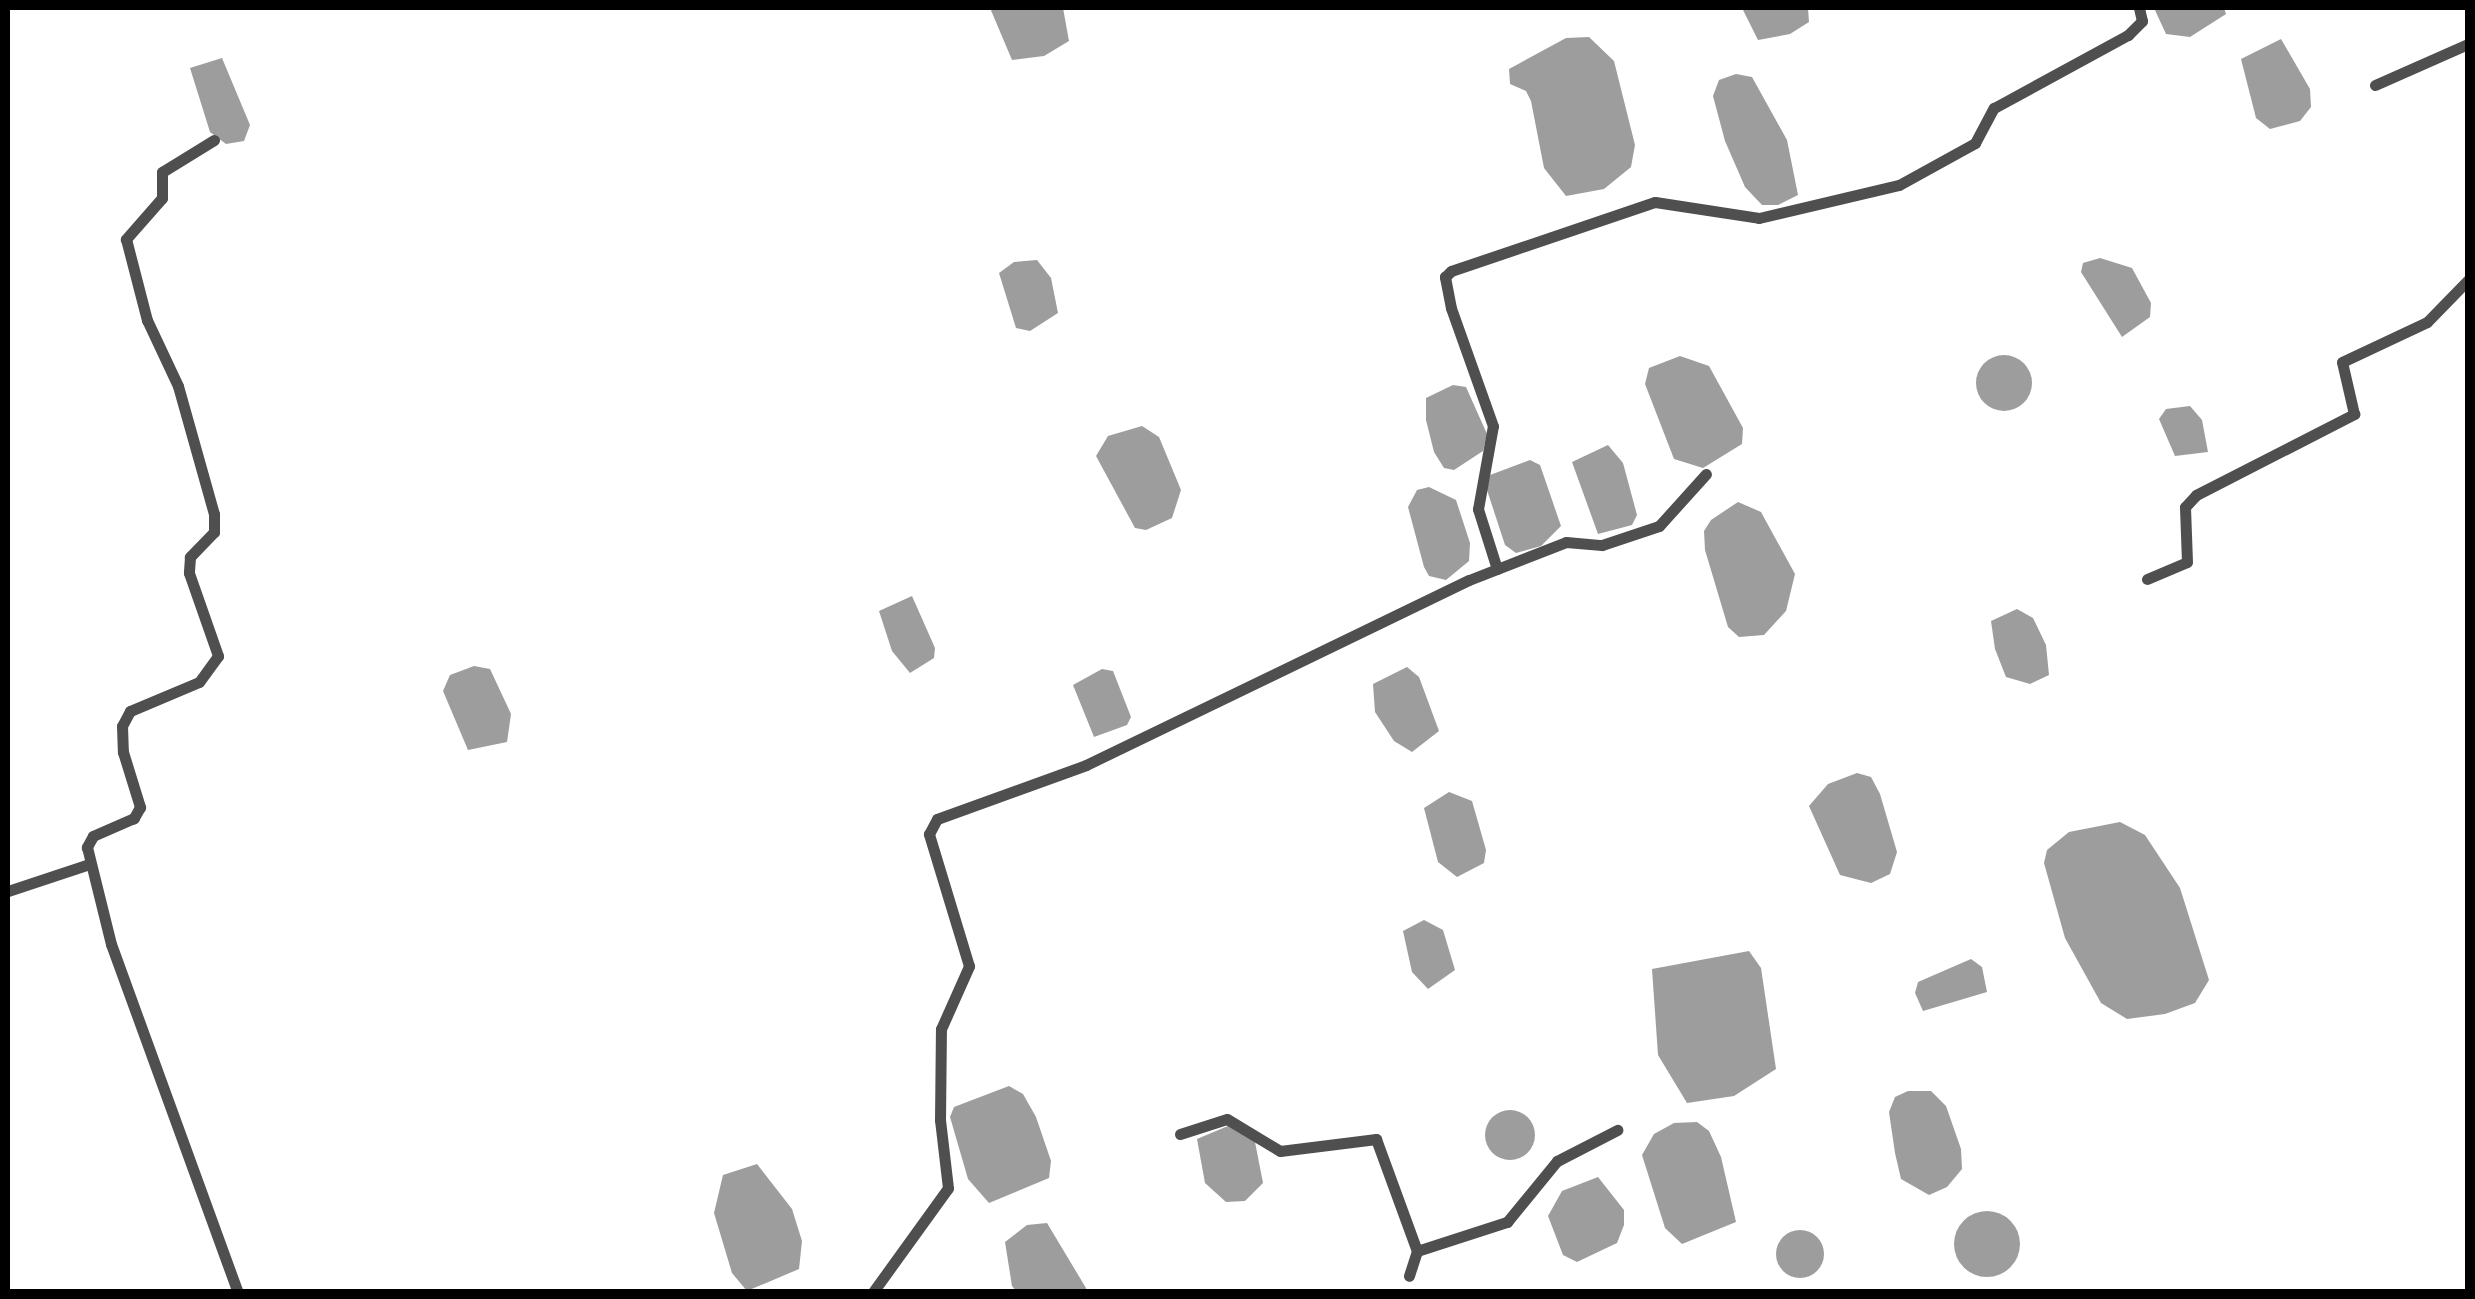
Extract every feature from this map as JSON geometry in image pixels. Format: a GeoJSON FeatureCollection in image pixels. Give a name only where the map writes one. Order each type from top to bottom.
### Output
{"type":"FeatureCollection","features":[{"type":"Feature","properties":{"kind":"street"},"geometry":{"type":"LineString","coordinates":[[1497,569],[1478,508],[1493,426],[1452,308],[1445,277],[1451,271],[1655,202],[1759,218],[1898,185],[1975,143],[1994,108],[2128,35],[2142,21],[2139,8]]}},
{"type":"Feature","properties":{"kind":"street"},"geometry":{"type":"LineString","coordinates":[[2375,85],[2468,44]]}},
{"type":"Feature","properties":{"kind":"street"},"geometry":{"type":"LineString","coordinates":[[214,140],[162,172],[162,198],[126,240],[147,320],[178,386],[214,514],[214,532],[190,557],[189,573],[218,656],[199,682],[130,711],[122,726],[123,752],[140,807],[134,818],[92,836],[89,864],[111,944],[238,1292]]}},
{"type":"Feature","properties":{"kind":"street"},"geometry":{"type":"LineString","coordinates":[[2147,579],[2186,562],[2185,507],[2196,495],[2354,414],[2342,362],[2427,322],[2468,280]]}},
{"type":"Feature","properties":{"kind":"street"},"geometry":{"type":"LineString","coordinates":[[873,1292],[948,1188],[940,1120],[942,1029],[968,966],[929,834],[937,818],[1086,766],[1279,666],[1497,569],[1566,542],[1602,545],[1659,526],[1706,474]]}},
{"type":"Feature","properties":{"kind":"street"},"geometry":{"type":"LineString","coordinates":[[8,891],[89,864]]}},
{"type":"Feature","properties":{"kind":"street"},"geometry":{"type":"LineString","coordinates":[[1180,1134],[1228,1119],[1280,1150],[1376,1139],[1417,1251],[1409,1276]]}},
{"type":"Feature","properties":{"kind":"street"},"geometry":{"type":"LineString","coordinates":[[1417,1251],[1508,1222],[1557,1160],[1616,1130]]}},
{"type":"Feature","properties":{"kind":"shaded area"},"geometry":{"type":"Polygon","coordinates":[[[990,8],[1063,8],[1069,41],[1044,56],[1012,60],[990,8]]]}},
{"type":"Feature","properties":{"kind":"shaded area"},"geometry":{"type":"Polygon","coordinates":[[[1742,8],[1808,8],[1809,22],[1790,34],[1758,40],[1742,8]]]}},
{"type":"Feature","properties":{"kind":"shaded area"},"geometry":{"type":"Polygon","coordinates":[[[2154,8],[2224,8],[2226,14],[2190,37],[2166,34],[2154,8]]]}},
{"type":"Feature","properties":{"kind":"shaded area"},"geometry":{"type":"Polygon","coordinates":[[[1589,37],[1614,61],[1635,145],[1631,167],[1604,189],[1566,196],[1544,168],[1531,101],[1526,91],[1510,84],[1509,69],[1566,38],[1589,37]]]}},
{"type":"Feature","properties":{"kind":"shaded area"},"geometry":{"type":"Polygon","coordinates":[[[2281,39],[2310,89],[2311,107],[2300,121],[2270,129],[2256,118],[2241,59],[2281,39]]]}},
{"type":"Feature","properties":{"kind":"shaded area"},"geometry":{"type":"Polygon","coordinates":[[[222,58],[250,125],[244,141],[226,144],[210,132],[190,68],[222,58]]]}},
{"type":"Feature","properties":{"kind":"shaded area"},"geometry":{"type":"Polygon","coordinates":[[[1736,74],[1752,77],[1787,140],[1798,195],[1778,205],[1762,205],[1745,187],[1725,141],[1713,96],[1719,80],[1736,74]]]}},
{"type":"Feature","properties":{"kind":"shaded area"},"geometry":{"type":"Polygon","coordinates":[[[2100,258],[2132,268],[2151,303],[2150,317],[2122,337],[2081,272],[2083,263],[2100,258]]]}},
{"type":"Feature","properties":{"kind":"shaded area"},"geometry":{"type":"Polygon","coordinates":[[[1037,260],[1051,278],[1058,313],[1030,331],[1016,328],[999,273],[1014,262],[1037,260]]]}},
{"type":"Feature","properties":{"kind":"shaded area"},"geometry":{"type":"Polygon","coordinates":[[[2004,355],[2024,363],[2032,383],[2024,403],[2004,411],[1984,403],[1976,383],[1984,363],[2004,355]]]}},
{"type":"Feature","properties":{"kind":"shaded area"},"geometry":{"type":"Polygon","coordinates":[[[1680,356],[1709,366],[1743,428],[1742,444],[1703,468],[1674,459],[1645,384],[1649,368],[1680,356]]]}},
{"type":"Feature","properties":{"kind":"shaded area"},"geometry":{"type":"Polygon","coordinates":[[[1453,385],[1466,387],[1487,434],[1483,451],[1454,470],[1444,468],[1434,452],[1426,420],[1426,398],[1453,385]]]}},
{"type":"Feature","properties":{"kind":"shaded area"},"geometry":{"type":"Polygon","coordinates":[[[2190,406],[2202,420],[2208,452],[2175,456],[2159,419],[2166,409],[2190,406]]]}},
{"type":"Feature","properties":{"kind":"shaded area"},"geometry":{"type":"Polygon","coordinates":[[[1142,426],[1159,437],[1181,490],[1172,518],[1146,530],[1135,528],[1096,456],[1108,436],[1142,426]]]}},
{"type":"Feature","properties":{"kind":"shaded area"},"geometry":{"type":"Polygon","coordinates":[[[1608,445],[1623,463],[1637,515],[1632,525],[1598,534],[1572,462],[1608,445]]]}},
{"type":"Feature","properties":{"kind":"shaded area"},"geometry":{"type":"Polygon","coordinates":[[[1530,460],[1540,465],[1561,526],[1541,546],[1516,553],[1505,545],[1487,490],[1490,475],[1530,460]]]}},
{"type":"Feature","properties":{"kind":"shaded area"},"geometry":{"type":"Polygon","coordinates":[[[1429,487],[1456,500],[1470,543],[1469,561],[1446,580],[1429,576],[1424,567],[1408,507],[1417,490],[1429,487]]]}},
{"type":"Feature","properties":{"kind":"shaded area"},"geometry":{"type":"Polygon","coordinates":[[[1738,502],[1761,512],[1795,574],[1786,611],[1764,635],[1739,637],[1728,627],[1705,550],[1704,531],[1711,520],[1738,502]]]}},
{"type":"Feature","properties":{"kind":"shaded area"},"geometry":{"type":"Polygon","coordinates":[[[912,596],[935,648],[934,658],[910,673],[892,651],[879,611],[912,596]]]}},
{"type":"Feature","properties":{"kind":"shaded area"},"geometry":{"type":"Polygon","coordinates":[[[2017,609],[2033,618],[2046,645],[2049,675],[2030,684],[2006,677],[1995,649],[1991,621],[2017,609]]]}},
{"type":"Feature","properties":{"kind":"shaded area"},"geometry":{"type":"Polygon","coordinates":[[[474,666],[490,669],[511,714],[507,742],[468,750],[443,691],[450,675],[474,666]]]}},
{"type":"Feature","properties":{"kind":"shaded area"},"geometry":{"type":"Polygon","coordinates":[[[1407,667],[1419,677],[1439,731],[1412,752],[1394,741],[1375,712],[1373,684],[1407,667]]]}},
{"type":"Feature","properties":{"kind":"shaded area"},"geometry":{"type":"Polygon","coordinates":[[[1102,669],[1113,671],[1131,717],[1127,725],[1094,737],[1073,685],[1102,669]]]}},
{"type":"Feature","properties":{"kind":"shaded area"},"geometry":{"type":"Polygon","coordinates":[[[1857,773],[1871,777],[1880,794],[1897,852],[1890,874],[1871,883],[1840,875],[1809,806],[1828,784],[1857,773]]]}},
{"type":"Feature","properties":{"kind":"shaded area"},"geometry":{"type":"Polygon","coordinates":[[[1449,792],[1472,801],[1486,850],[1484,863],[1457,877],[1438,862],[1424,808],[1449,792]]]}},
{"type":"Feature","properties":{"kind":"shaded area"},"geometry":{"type":"Polygon","coordinates":[[[2120,822],[2145,835],[2180,888],[2209,980],[2195,1003],[2165,1014],[2127,1019],[2101,1003],[2065,938],[2044,863],[2047,850],[2069,832],[2120,822]]]}},
{"type":"Feature","properties":{"kind":"shaded area"},"geometry":{"type":"Polygon","coordinates":[[[1424,920],[1443,930],[1455,970],[1428,989],[1412,972],[1403,931],[1424,920]]]}},
{"type":"Feature","properties":{"kind":"shaded area"},"geometry":{"type":"Polygon","coordinates":[[[1749,951],[1761,968],[1776,1069],[1734,1096],[1687,1103],[1658,1055],[1652,969],[1749,951]]]}},
{"type":"Feature","properties":{"kind":"shaded area"},"geometry":{"type":"Polygon","coordinates":[[[1971,959],[1982,967],[1987,992],[1923,1011],[1915,993],[1918,982],[1971,959]]]}},
{"type":"Feature","properties":{"kind":"shaded area"},"geometry":{"type":"Polygon","coordinates":[[[1009,1086],[1023,1094],[1036,1117],[1051,1161],[1049,1178],[989,1203],[968,1179],[950,1117],[954,1107],[1009,1086]]]}},
{"type":"Feature","properties":{"kind":"shaded area"},"geometry":{"type":"Polygon","coordinates":[[[1908,1091],[1931,1091],[1946,1106],[1961,1149],[1962,1169],[1947,1187],[1929,1195],[1901,1179],[1895,1153],[1889,1112],[1895,1097],[1908,1091]]]}},
{"type":"Feature","properties":{"kind":"shaded area"},"geometry":{"type":"Polygon","coordinates":[[[1510,1110],[1527,1118],[1535,1135],[1527,1152],[1510,1160],[1493,1152],[1485,1135],[1493,1118],[1510,1110]]]}},
{"type":"Feature","properties":{"kind":"shaded area"},"geometry":{"type":"Polygon","coordinates":[[[1697,1122],[1709,1131],[1721,1157],[1736,1222],[1682,1244],[1665,1228],[1642,1155],[1654,1134],[1674,1123],[1697,1122]]]}},
{"type":"Feature","properties":{"kind":"shaded area"},"geometry":{"type":"Polygon","coordinates":[[[1235,1123],[1255,1142],[1263,1183],[1245,1201],[1226,1202],[1205,1183],[1197,1139],[1235,1123]]]}},
{"type":"Feature","properties":{"kind":"shaded area"},"geometry":{"type":"Polygon","coordinates":[[[757,1164],[792,1209],[802,1241],[799,1269],[747,1291],[732,1273],[714,1213],[723,1175],[757,1164]]]}},
{"type":"Feature","properties":{"kind":"shaded area"},"geometry":{"type":"Polygon","coordinates":[[[1598,1177],[1624,1210],[1624,1225],[1617,1243],[1577,1262],[1563,1255],[1548,1216],[1562,1191],[1598,1177]]]}},
{"type":"Feature","properties":{"kind":"shaded area"},"geometry":{"type":"Polygon","coordinates":[[[1987,1211],[2010,1221],[2020,1244],[2010,1267],[1987,1277],[1964,1267],[1954,1244],[1964,1221],[1987,1211]]]}},
{"type":"Feature","properties":{"kind":"shaded area"},"geometry":{"type":"Polygon","coordinates":[[[1047,1223],[1086,1291],[1016,1291],[1012,1286],[1005,1242],[1027,1225],[1047,1223]]]}},
{"type":"Feature","properties":{"kind":"shaded area"},"geometry":{"type":"Polygon","coordinates":[[[1800,1230],[1817,1237],[1824,1254],[1817,1271],[1800,1278],[1783,1271],[1776,1254],[1783,1237],[1800,1230]]]}}]}
